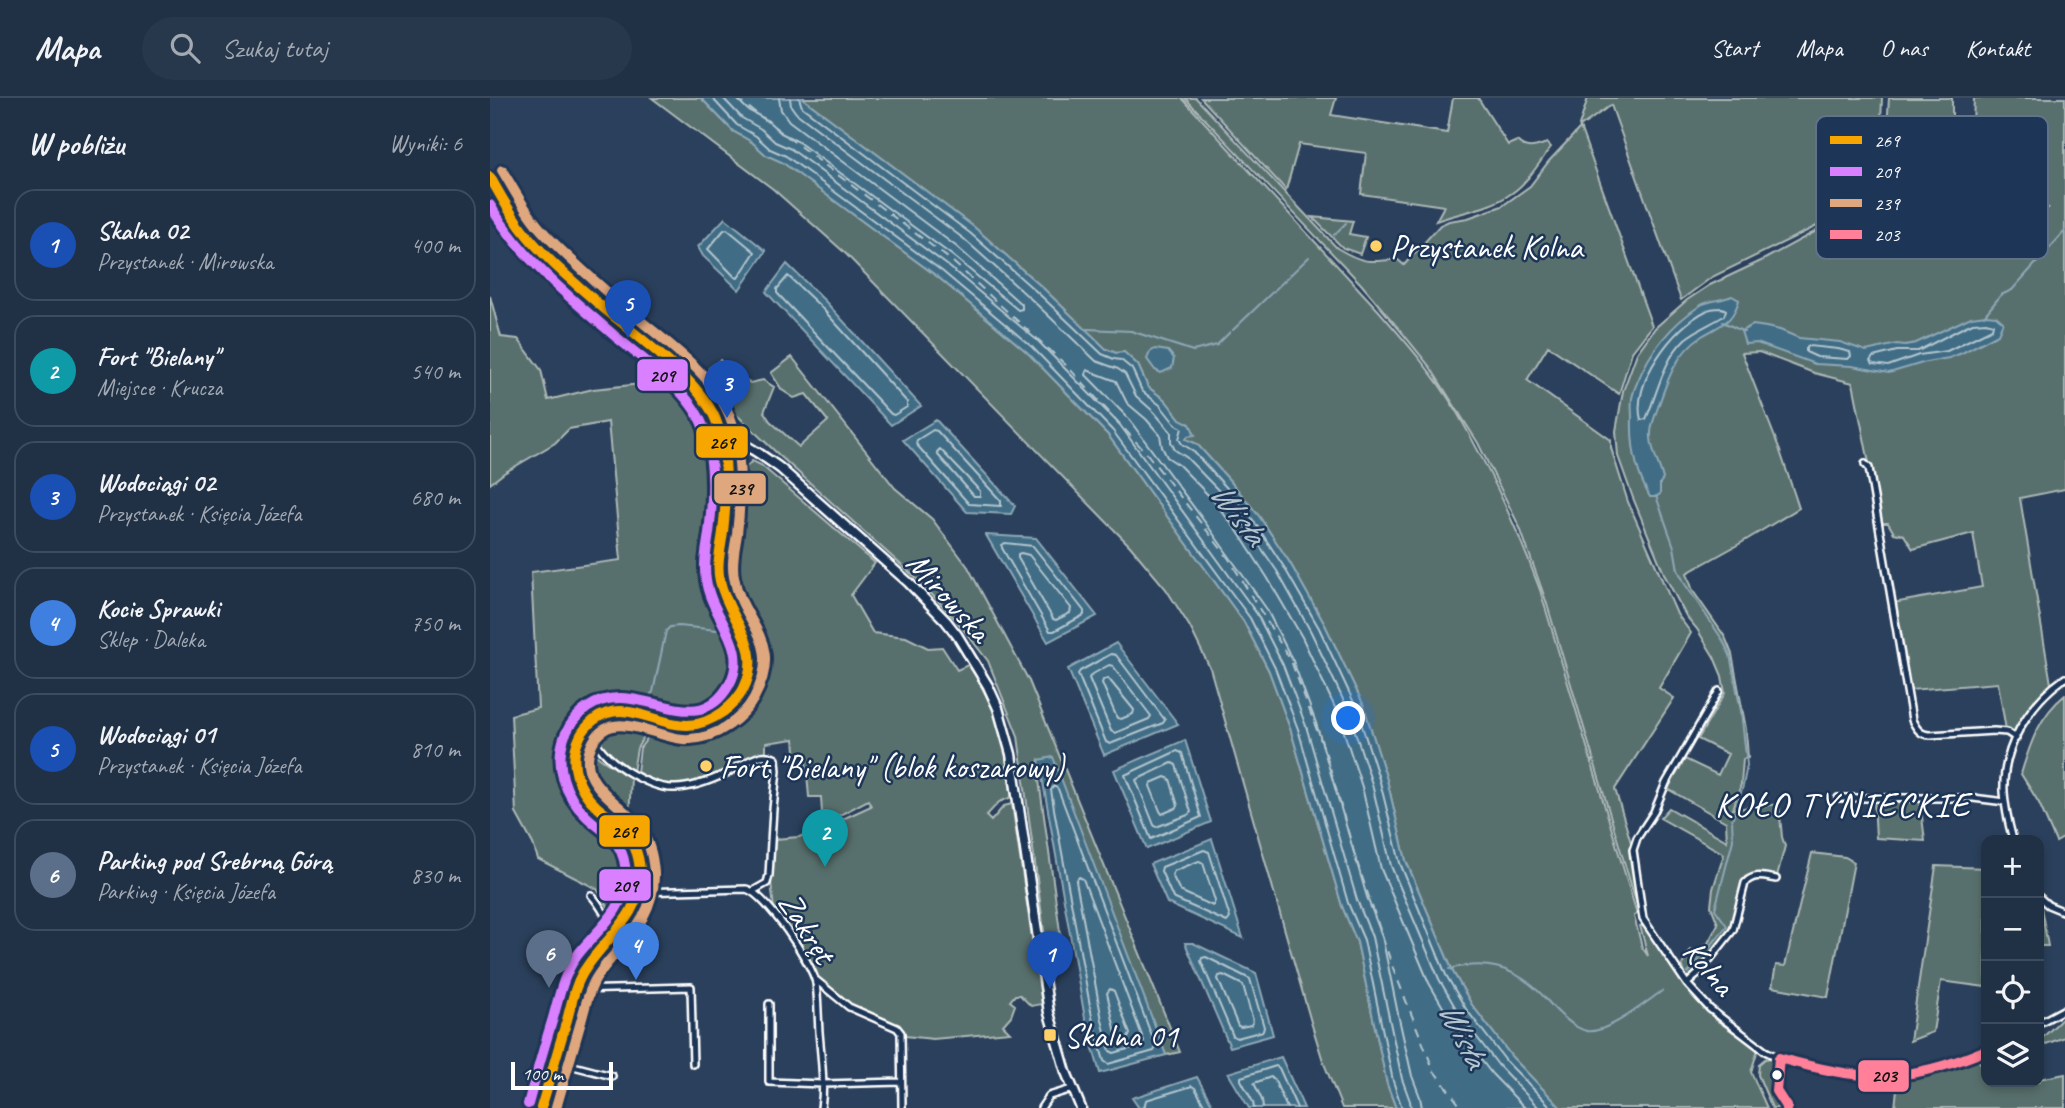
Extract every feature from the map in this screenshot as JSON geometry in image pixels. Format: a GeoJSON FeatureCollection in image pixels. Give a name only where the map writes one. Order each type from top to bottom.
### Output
{"type":"FeatureCollection","features":[{"type":"Feature","properties":{"kind":"main road"},"geometry":{"type":"LineString","coordinates":[[490,177],[534,243],[705,399],[716,417],[722,439]]}},
{"type":"Feature","properties":{"kind":"main road","name":"Mirowska"},"geometry":{"type":"LineString","coordinates":[[722,439],[729,438],[781,469],[908,582],[957,635],[988,686],[998,708],[1011,754],[1049,1013],[1072,1088],[1081,1108]]}},
{"type":"Feature","properties":{"kind":"street"},"geometry":{"type":"LineString","coordinates":[[541,1108],[575,990],[586,965],[633,909],[638,892],[639,860],[633,842],[625,831],[589,799],[579,785],[575,771],[578,741],[598,716],[625,709],[673,723],[687,725],[702,722],[727,710],[742,692],[748,677],[750,648],[742,626],[727,603],[719,578],[725,508],[722,439]]}},
{"type":"Feature","properties":{"kind":"street"},"geometry":{"type":"LineString","coordinates":[[1865,464],[1868,468],[1912,720],[1916,729],[1925,735],[2007,732],[2016,738]]}},
{"type":"Feature","properties":{"kind":"street"},"geometry":{"type":"LineString","coordinates":[[2012,835],[2004,791],[2006,769],[2016,738],[2024,718],[2054,685],[2065,678]]}},
{"type":"Feature","properties":{"kind":"street","name":"Kolna"},"geometry":{"type":"LineString","coordinates":[[1719,691],[1666,783],[1633,850],[1643,919],[1687,984],[1710,1009],[1765,1051],[1779,1058],[1828,1072],[1870,1077],[1907,1076],[1934,1071],[1981,1052]]}},
{"type":"Feature","properties":{"kind":"street"},"geometry":{"type":"LineString","coordinates":[[588,726],[595,743],[611,760],[634,775],[666,788],[683,788],[705,781],[761,756],[769,755],[776,759],[769,875],[767,883],[754,891]]}},
{"type":"Feature","properties":{"kind":"street"},"geometry":{"type":"LineString","coordinates":[[1838,798],[1973,798],[2005,802]]}},
{"type":"Feature","properties":{"kind":"street"},"geometry":{"type":"LineString","coordinates":[[1687,984],[1700,972],[1733,930],[1747,879],[1754,876],[1776,879]]}},
{"type":"Feature","properties":{"kind":"street","name":"Zakręt"},"geometry":{"type":"LineString","coordinates":[[638,892],[747,889],[764,899],[797,945],[816,980],[821,1108]]}},
{"type":"Feature","properties":{"kind":"street"},"geometry":{"type":"LineString","coordinates":[[591,895],[600,904],[616,932]]}},
{"type":"Feature","properties":{"kind":"street"},"geometry":{"type":"LineString","coordinates":[[2040,898],[2048,905],[2065,912]]}},
{"type":"Feature","properties":{"kind":"street"},"geometry":{"type":"LineString","coordinates":[[816,980],[849,1007],[897,1028],[901,1033],[902,1108]]}},
{"type":"Feature","properties":{"kind":"street"},"geometry":{"type":"LineString","coordinates":[[575,990],[691,987],[693,1063]]}},
{"type":"Feature","properties":{"kind":"street"},"geometry":{"type":"LineString","coordinates":[[769,1004],[769,1082],[901,1082]]}},
{"type":"Feature","properties":{"kind":"street"},"geometry":{"type":"LineString","coordinates":[[2044,1020],[2065,1009]]}},
{"type":"Feature","properties":{"kind":"street"},"geometry":{"type":"LineString","coordinates":[[554,1061],[612,1076]]}},
{"type":"Feature","properties":{"kind":"street"},"geometry":{"type":"LineString","coordinates":[[1041,1108],[1049,1096],[1072,1088]]}},
{"type":"Feature","properties":{"kind":"green space"},"geometry":{"type":"Polygon","coordinates":[[[652,98],[701,98],[733,131],[752,142],[766,155],[782,162],[938,277],[1027,352],[1108,435],[1244,622],[1269,671],[1291,731],[1342,906],[1357,942],[1387,1084],[1396,1108],[1342,1108],[1311,1022],[1210,668],[1190,627],[1166,589],[1130,546],[844,252],[773,189],[652,98]]]}},
{"type":"Feature","properties":{"kind":"green space"},"geometry":{"type":"Polygon","coordinates":[[[802,98],[1182,98],[1379,311],[1429,371],[1455,409],[1502,498],[1540,590],[1637,914],[1634,916],[1642,947],[1648,956],[1640,926],[1645,926],[1688,990],[1716,1020],[1758,1049],[1751,1072],[1767,1108],[1561,1108],[1512,1057],[1472,1005],[1453,972],[1406,861],[1387,780],[1363,704],[1325,625],[1290,563],[1259,516],[1197,444],[1186,439],[1188,436],[1180,419],[1165,400],[1148,387],[1138,365],[1124,352],[1116,353],[1106,349],[974,227],[802,98]]]}},
{"type":"Feature","properties":{"kind":"green space"},"geometry":{"type":"Polygon","coordinates":[[[1185,98],[1196,98],[1337,248],[1360,259],[1397,259],[1404,265],[1440,225],[1502,206],[1530,186],[1580,128],[1579,126],[1588,98],[1882,98],[1881,116],[1816,116],[1816,226],[1712,277],[1681,300],[1611,105],[1580,127],[1652,326],[1632,352],[1619,394],[1548,346],[1527,380],[1611,440],[1611,448],[1628,502],[1677,614],[1691,633],[1659,688],[1674,698],[1615,789],[1632,846],[1640,915],[1546,601],[1520,528],[1478,443],[1430,367],[1361,284],[1185,98]]]}},
{"type":"Feature","properties":{"kind":"green space"},"geometry":{"type":"Polygon","coordinates":[[[1201,98],[1336,98],[1331,115],[1447,133],[1453,98],[1478,98],[1508,145],[1517,141],[1528,147],[1547,143],[1551,147],[1528,178],[1512,193],[1485,207],[1436,221],[1444,206],[1361,194],[1366,153],[1299,144],[1286,190],[1201,98]]]}},
{"type":"Feature","properties":{"kind":"green space"},"geometry":{"type":"Polygon","coordinates":[[[1889,98],[1952,98],[1952,116],[1888,116],[1889,98]]]}},
{"type":"Feature","properties":{"kind":"green space"},"geometry":{"type":"Polygon","coordinates":[[[1974,98],[2065,98],[2065,489],[2020,498],[2051,684],[2014,733],[2006,730],[1998,683],[1910,690],[1893,603],[1982,587],[1973,533],[1913,549],[1904,535],[1894,533],[1888,523],[1881,523],[1853,383],[1814,373],[1759,352],[1742,353],[1799,508],[1687,573],[1693,591],[1725,637],[1732,654],[1746,729],[1748,758],[1743,759],[1741,784],[1733,809],[1779,804],[1785,846],[1777,876],[1757,874],[1745,877],[1731,929],[1701,969],[1687,979],[1682,965],[1690,950],[1695,952],[1708,943],[1718,924],[1711,906],[1713,889],[1724,854],[1660,818],[1669,808],[1727,841],[1726,822],[1668,789],[1685,759],[1718,775],[1728,754],[1698,739],[1725,693],[1714,657],[1686,616],[1665,576],[1618,456],[1616,431],[1623,391],[1637,353],[1655,328],[1687,300],[1710,285],[1816,231],[1816,259],[2048,259],[2048,116],[1973,116],[1974,98]]]}},
{"type":"Feature","properties":{"kind":"green space"},"geometry":{"type":"Polygon","coordinates":[[[1312,217],[1353,221],[1349,234],[1366,237],[1360,254],[1343,248],[1312,217]]]}},
{"type":"Feature","properties":{"kind":"green space"},"geometry":{"type":"Polygon","coordinates":[[[490,296],[501,337],[518,339],[541,370],[548,400],[593,389],[661,382],[694,398],[703,409],[714,436],[718,460],[718,521],[712,567],[726,617],[739,640],[741,655],[736,688],[725,703],[707,713],[690,717],[675,716],[633,705],[607,704],[577,724],[570,750],[568,770],[573,789],[623,845],[631,865],[632,888],[629,903],[618,923],[597,889],[538,859],[516,813],[511,715],[538,708],[531,572],[621,560],[608,422],[569,429],[555,443],[490,484],[490,296]]]}},
{"type":"Feature","properties":{"kind":"green space"},"geometry":{"type":"Polygon","coordinates":[[[792,357],[895,488],[932,519],[968,567],[1029,681],[1180,1052],[1166,1055],[1039,760],[1037,766],[1064,960],[1048,961],[1018,736],[988,661],[956,620],[919,581],[697,377],[720,360],[727,367],[716,381],[725,389],[741,376],[750,383],[763,380],[774,387],[764,412],[770,421],[799,447],[828,421],[806,394],[794,398],[782,390],[771,373],[792,357]]]}},
{"type":"Feature","properties":{"kind":"green space"},"geometry":{"type":"Polygon","coordinates":[[[752,461],[761,465],[875,563],[851,595],[873,633],[906,637],[928,648],[942,647],[957,670],[970,664],[994,711],[1005,750],[1012,797],[999,802],[986,816],[991,821],[1004,806],[1012,804],[1042,1004],[1031,1006],[1020,995],[1015,995],[1010,1001],[1015,1005],[1011,1016],[1003,1025],[1010,1032],[933,1039],[905,1036],[897,1025],[860,1012],[816,976],[808,956],[774,909],[771,882],[775,839],[799,837],[871,806],[868,800],[825,823],[821,797],[809,797],[806,762],[796,762],[794,739],[766,743],[766,752],[696,782],[664,784],[637,772],[640,748],[657,725],[684,730],[714,723],[738,706],[754,680],[757,665],[754,640],[727,576],[731,485],[752,461]]]}},
{"type":"Feature","properties":{"kind":"green space"},"geometry":{"type":"Polygon","coordinates":[[[2065,695],[2065,837],[2056,842],[2039,803],[2021,774],[2042,721],[2065,695]]]}},
{"type":"Feature","properties":{"kind":"green space"},"geometry":{"type":"Polygon","coordinates":[[[615,716],[653,722],[637,748],[633,772],[610,756],[593,735],[595,727],[605,719],[615,716]]]}},
{"type":"Feature","properties":{"kind":"green space"},"geometry":{"type":"Polygon","coordinates":[[[586,744],[601,759],[631,776],[629,822],[600,799],[586,780],[582,757],[586,744]]]}},
{"type":"Feature","properties":{"kind":"green space"},"geometry":{"type":"Polygon","coordinates":[[[1874,801],[1920,801],[1925,841],[1876,838],[1874,801]]]}},
{"type":"Feature","properties":{"kind":"green space"},"geometry":{"type":"Polygon","coordinates":[[[1812,853],[1845,857],[1854,862],[1828,997],[1772,987],[1776,965],[1785,966],[1812,853]]]}},
{"type":"Feature","properties":{"kind":"green space"},"geometry":{"type":"Polygon","coordinates":[[[1936,866],[1981,868],[1981,986],[1941,981],[1933,1032],[1910,1041],[1936,866]]]}},
{"type":"Feature","properties":{"kind":"green space"},"geometry":{"type":"Polygon","coordinates":[[[2044,924],[2048,946],[2044,946],[2044,924]]]}},
{"type":"Feature","properties":{"kind":"green space"},"geometry":{"type":"Polygon","coordinates":[[[2065,1016],[2065,1037],[2044,1045],[2044,1036],[2065,1016]]]}},
{"type":"Feature","properties":{"kind":"green space"},"geometry":{"type":"Polygon","coordinates":[[[1771,1058],[1775,1061],[1773,1092],[1782,1108],[1772,1108],[1758,1075],[1759,1064],[1771,1058]]]}},
{"type":"Feature","properties":{"kind":"green space"},"geometry":{"type":"Polygon","coordinates":[[[1975,1058],[1981,1063],[1981,1087],[2044,1087],[2044,1078],[2065,1074],[2065,1108],[1895,1108],[1898,1079],[1934,1073],[1975,1058]]]}},
{"type":"Feature","properties":{"kind":"water","name":"Wisła"},"geometry":{"type":"Polygon","coordinates":[[[701,98],[802,98],[974,227],[1106,349],[1116,353],[1124,352],[1138,365],[1148,387],[1165,400],[1180,419],[1190,424],[1195,435],[1186,439],[1197,444],[1231,482],[1259,516],[1290,563],[1325,625],[1363,704],[1387,780],[1406,861],[1453,972],[1472,1005],[1512,1057],[1561,1108],[1396,1108],[1387,1084],[1357,942],[1342,906],[1291,731],[1269,671],[1244,622],[1108,435],[1027,352],[938,277],[782,162],[766,155],[752,142],[733,131],[701,98]]]}},
{"type":"Feature","properties":{"kind":"water"},"geometry":{"type":"Polygon","coordinates":[[[725,218],[766,251],[739,290],[703,256],[698,247],[725,218]]]}},
{"type":"Feature","properties":{"kind":"water"},"geometry":{"type":"Polygon","coordinates":[[[787,264],[825,301],[921,406],[891,425],[766,292],[787,264]]]}},
{"type":"Feature","properties":{"kind":"water"},"geometry":{"type":"Polygon","coordinates":[[[1732,296],[1739,300],[1733,314],[1685,351],[1668,380],[1651,431],[1653,449],[1663,479],[1660,483],[1660,494],[1650,497],[1638,469],[1632,429],[1632,396],[1642,371],[1655,349],[1681,321],[1701,305],[1732,296]]]}},
{"type":"Feature","properties":{"kind":"water"},"geometry":{"type":"Polygon","coordinates":[[[1996,316],[2003,322],[1998,334],[1949,358],[1889,373],[1852,366],[1815,364],[1757,343],[1745,344],[1741,331],[1753,325],[1766,327],[1799,338],[1840,342],[1866,351],[1916,343],[1971,317],[1996,316]]]}},
{"type":"Feature","properties":{"kind":"water"},"geometry":{"type":"Polygon","coordinates":[[[1155,349],[1168,351],[1174,358],[1172,368],[1161,373],[1155,370],[1147,359],[1155,349]]]}},
{"type":"Feature","properties":{"kind":"water"},"geometry":{"type":"Polygon","coordinates":[[[936,420],[1015,506],[1011,514],[967,512],[903,440],[936,420]]]}},
{"type":"Feature","properties":{"kind":"water"},"geometry":{"type":"Polygon","coordinates":[[[986,535],[1036,538],[1097,616],[1048,642],[986,535]]]}},
{"type":"Feature","properties":{"kind":"water"},"geometry":{"type":"Polygon","coordinates":[[[1116,643],[1178,724],[1104,755],[1068,669],[1116,643]]]}},
{"type":"Feature","properties":{"kind":"water"},"geometry":{"type":"Polygon","coordinates":[[[1185,740],[1211,822],[1147,849],[1114,770],[1185,740]]]}},
{"type":"Feature","properties":{"kind":"water"},"geometry":{"type":"Polygon","coordinates":[[[1053,757],[1166,1055],[1100,1073],[1086,1024],[1039,760],[1053,757]]]}},
{"type":"Feature","properties":{"kind":"water"},"geometry":{"type":"Polygon","coordinates":[[[1212,839],[1243,938],[1167,903],[1150,864],[1212,839]]]}},
{"type":"Feature","properties":{"kind":"water"},"geometry":{"type":"Polygon","coordinates":[[[1185,943],[1193,943],[1256,973],[1273,1035],[1230,1047],[1185,943]]]}},
{"type":"Feature","properties":{"kind":"water"},"geometry":{"type":"Polygon","coordinates":[[[1281,1057],[1304,1108],[1249,1108],[1228,1073],[1281,1057]]]}},
{"type":"Feature","properties":{"kind":"water"},"geometry":{"type":"Polygon","coordinates":[[[1197,1077],[1214,1108],[1139,1108],[1132,1098],[1197,1077]]]}},
{"type":"Feature","properties":{"kind":"waterway"},"geometry":{"type":"LineString","coordinates":[[1334,235],[1346,223]]}},
{"type":"Feature","properties":{"kind":"waterway"},"geometry":{"type":"LineString","coordinates":[[2048,250],[2065,231]]}},
{"type":"Feature","properties":{"kind":"waterway"},"geometry":{"type":"LineString","coordinates":[[1233,330],[1309,257]]}},
{"type":"Feature","properties":{"kind":"waterway"},"geometry":{"type":"LineString","coordinates":[[1984,316],[2001,295],[2012,290],[2040,259]]}},
{"type":"Feature","properties":{"kind":"waterway"},"geometry":{"type":"LineString","coordinates":[[1723,322],[1744,332]]}},
{"type":"Feature","properties":{"kind":"waterway"},"geometry":{"type":"LineString","coordinates":[[1087,329],[1131,331],[1193,351],[1217,345],[1230,332]]}},
{"type":"Feature","properties":{"kind":"waterway"},"geometry":{"type":"LineString","coordinates":[[1656,496],[1674,547],[1678,570],[1730,655],[1741,711],[1747,765],[1732,820],[1733,840],[1715,909],[1727,926],[1688,973]]}},
{"type":"Feature","properties":{"kind":"waterway"},"geometry":{"type":"LineString","coordinates":[[639,705],[642,698],[653,692],[666,631],[670,627],[679,626],[717,630],[723,616]]}},
{"type":"Feature","properties":{"kind":"waterway"},"geometry":{"type":"LineString","coordinates":[[1449,969],[1474,965],[1496,967],[1518,975],[1569,1022],[1587,1031],[1595,1031],[1615,1023],[1662,991]]}},
{"type":"Feature","properties":{"kind":"ferry route"},"geometry":{"type":"LineString","coordinates":[[736,98],[952,261],[1068,367],[1148,455],[1229,559],[1291,661],[1327,757],[1355,856],[1393,968],[1434,1071],[1462,1108]]}},
{"type":"Feature","properties":{"kind":"transit line","name":"239"},"geometry":{"type":"LineString","coordinates":[[502,170],[540,229],[598,284],[691,363],[705,377],[727,410],[737,442],[740,468],[734,577],[738,594],[759,634],[765,661],[762,678],[752,702],[736,719],[719,731],[683,739],[622,725],[611,726],[601,732],[593,742],[588,756],[589,769],[601,790],[642,832],[651,855],[653,885],[643,918],[600,972],[591,989],[556,1108]]}},
{"type":"Feature","properties":{"kind":"transit line","name":"269"},"geometry":{"type":"LineString","coordinates":[[490,177],[513,217],[538,248],[607,311],[662,356],[696,389],[709,406],[721,436],[726,477],[719,575],[725,596],[744,634],[750,660],[749,674],[743,690],[729,707],[711,719],[693,725],[676,724],[641,714],[617,711],[594,720],[580,736],[574,757],[580,784],[596,806],[620,827],[633,844],[639,864],[639,889],[629,914],[579,980],[541,1108]]}},
{"type":"Feature","properties":{"kind":"transit line","name":"209"},"geometry":{"type":"LineString","coordinates":[[490,205],[528,257],[591,316],[664,376],[689,402],[699,417],[705,432],[712,469],[706,580],[709,594],[733,645],[735,657],[735,671],[729,685],[715,702],[699,709],[682,709],[625,698],[606,699],[580,713],[565,735],[561,768],[567,789],[578,808],[617,844],[624,861],[626,878],[624,890],[614,911],[576,957],[568,971],[528,1104]]}},
{"type":"Feature","properties":{"kind":"transit line","name":"203"},"geometry":{"type":"LineString","coordinates":[[1779,1058],[1835,1071],[1883,1076],[1931,1069],[1981,1052]]}},
{"type":"Feature","properties":{"kind":"transit line","name":"203"},"geometry":{"type":"LineString","coordinates":[[1779,1058],[1776,1091],[1787,1108]]}},
{"type":"Feature","properties":{"kind":"place","name":"Przystanek Kolna"},"geometry":{"type":"Point","coordinates":[1376,246]}},
{"type":"Feature","properties":{"kind":"place","name":"Wodociągi 01"},"geometry":{"type":"Point","coordinates":[628,338]}},
{"type":"Feature","properties":{"kind":"place","name":"Wodociągi 02"},"geometry":{"type":"Point","coordinates":[727,418]}},
{"type":"Feature","properties":{"kind":"place","name":"Fort \"Bielany\" (blok koszarowy)"},"geometry":{"type":"Point","coordinates":[706,766]}},
{"type":"Feature","properties":{"kind":"place","name":"Fort \"Bielany\""},"geometry":{"type":"Point","coordinates":[825,867]}},
{"type":"Feature","properties":{"kind":"place","name":"Kocie Sprawki"},"geometry":{"type":"Point","coordinates":[636,980]}},
{"type":"Feature","properties":{"kind":"place","name":"Parking pod Srebrną Górą"},"geometry":{"type":"Point","coordinates":[549,988]}},
{"type":"Feature","properties":{"kind":"place","name":"Skalna 02"},"geometry":{"type":"Point","coordinates":[1050,989]}},
{"type":"Feature","properties":{"kind":"place","name":"Skalna 01"},"geometry":{"type":"Point","coordinates":[1050,1035]}},
{"type":"Feature","properties":{"kind":"district","name":"KOŁO TYNIECKIE"},"geometry":{"type":"Point","coordinates":[1843,804]}}]}
